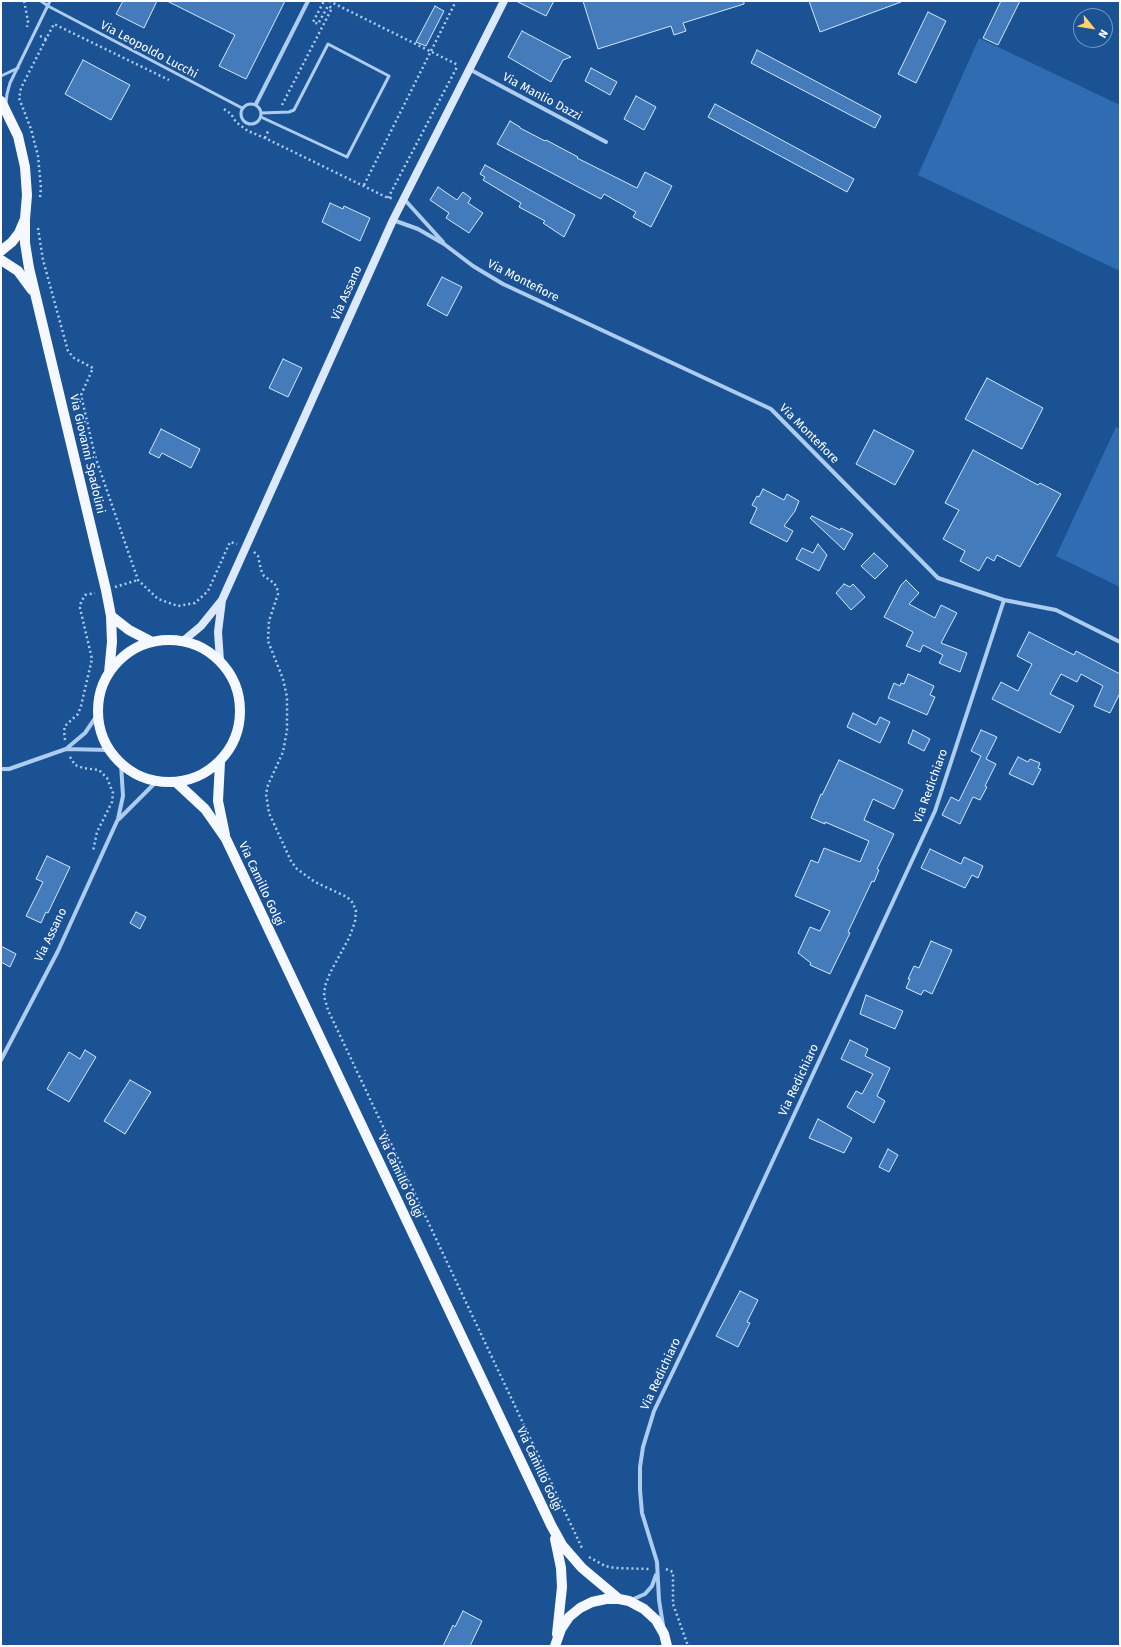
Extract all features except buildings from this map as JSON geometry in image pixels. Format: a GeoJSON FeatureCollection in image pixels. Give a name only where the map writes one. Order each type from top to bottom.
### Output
{"type":"FeatureCollection","features":[{"type":"Feature","properties":{"kind":"main road","name":"Via Assano"},"geometry":{"type":"LineString","coordinates":[[183,641],[201,626],[222,600],[393,220],[504,1]]}},
{"type":"Feature","properties":{"kind":"main road","name":"Via Giovanni Spadolini"},"geometry":{"type":"LineString","coordinates":[[4,106],[18,136],[25,167],[27,195],[25,243],[111,616],[112,642],[109,673]]}},
{"type":"Feature","properties":{"kind":"main road"},"geometry":{"type":"LineString","coordinates":[[1,251],[12,242],[19,233],[25,219]]}},
{"type":"Feature","properties":{"kind":"main road","name":"Via Giovanni Spadolini"},"geometry":{"type":"LineString","coordinates":[[1,260],[18,271],[37,299]]}},
{"type":"Feature","properties":{"kind":"main road","name":"Via Assano"},"geometry":{"type":"LineString","coordinates":[[220,661],[218,632],[222,600]]}},
{"type":"Feature","properties":{"kind":"main road"},"geometry":{"type":"LineString","coordinates":[[111,616],[129,630],[152,642]]}},
{"type":"Feature","properties":{"kind":"main road"},"geometry":{"type":"LineString","coordinates":[[168,640],[183,641],[203,649],[220,661],[230,674],[236,688],[240,704],[240,720],[236,735],[220,762],[200,776],[176,783],[156,782],[137,776],[121,764],[109,750],[101,733],[98,714],[100,692],[109,673],[117,662],[127,654],[152,642],[168,640]]}},
{"type":"Feature","properties":{"kind":"main road","name":"Via Camillo Golgi"},"geometry":{"type":"LineString","coordinates":[[220,762],[218,801],[226,838]]}},
{"type":"Feature","properties":{"kind":"main road","name":"Via Camillo Golgi"},"geometry":{"type":"LineString","coordinates":[[176,783],[205,809],[226,838],[551,1526],[562,1545],[582,1568],[624,1600],[644,1609],[656,1620],[664,1634],[667,1646]]}},
{"type":"Feature","properties":{"kind":"main road","name":"Via Camillo Golgi"},"geometry":{"type":"LineString","coordinates":[[551,1526],[558,1548],[562,1587],[556,1644]]}},
{"type":"Feature","properties":{"kind":"main road"},"geometry":{"type":"LineString","coordinates":[[556,1644],[565,1623],[580,1608],[599,1600],[624,1600]]}},
{"type":"Feature","properties":{"kind":"street"},"geometry":{"type":"LineString","coordinates":[[256,104],[308,1]]}},
{"type":"Feature","properties":{"kind":"street","name":"Via Manlio Dazzi"},"geometry":{"type":"LineString","coordinates":[[469,70],[606,142]]}},
{"type":"Feature","properties":{"kind":"street","name":"Via Montefiore"},"geometry":{"type":"LineString","coordinates":[[404,199],[444,244]]}},
{"type":"Feature","properties":{"kind":"street","name":"Via Montefiore"},"geometry":{"type":"LineString","coordinates":[[393,220],[418,229],[444,244],[473,266],[503,284],[771,409],[938,578],[1004,600],[1056,610],[1120,642]]}},
{"type":"Feature","properties":{"kind":"street","name":"Via Redichiaro"},"geometry":{"type":"LineString","coordinates":[[664,1634],[655,1555],[642,1513],[640,1490],[640,1467],[643,1447],[654,1411],[730,1253],[934,811],[1004,600]]}},
{"type":"Feature","properties":{"kind":"street"},"geometry":{"type":"LineString","coordinates":[[66,749],[85,733],[98,714]]}},
{"type":"Feature","properties":{"kind":"street"},"geometry":{"type":"LineString","coordinates":[[1,769],[9,769],[66,749],[109,750]]}},
{"type":"Feature","properties":{"kind":"street","name":"Via Assano"},"geometry":{"type":"LineString","coordinates":[[1,1060],[58,951],[118,819],[123,796],[121,764]]}},
{"type":"Feature","properties":{"kind":"street","name":"Via Assano"},"geometry":{"type":"LineString","coordinates":[[118,819],[156,782]]}},
{"type":"Feature","properties":{"kind":"street"},"geometry":{"type":"LineString","coordinates":[[624,1600],[645,1594],[656,1577],[657,1569]]}},
{"type":"Feature","properties":{"kind":"lane","name":"Via Leopoldo Lucchi"},"geometry":{"type":"LineString","coordinates":[[41,1],[242,108]]}},
{"type":"Feature","properties":{"kind":"lane"},"geometry":{"type":"LineString","coordinates":[[4,106],[8,88],[50,1]]}},
{"type":"Feature","properties":{"kind":"lane"},"geometry":{"type":"LineString","coordinates":[[328,44],[390,76],[348,157],[261,115],[294,110],[328,44]]}},
{"type":"Feature","properties":{"kind":"lane"},"geometry":{"type":"LineString","coordinates":[[1,76],[18,68]]}},
{"type":"Feature","properties":{"kind":"lane"},"geometry":{"type":"LineString","coordinates":[[247,104],[256,104],[259,107],[261,115],[257,122],[251,124],[247,123],[242,118],[242,108],[247,104]]}},
{"type":"Feature","properties":{"kind":"path"},"geometry":{"type":"LineString","coordinates":[[24,1],[28,21],[27,29],[46,39]]}},
{"type":"Feature","properties":{"kind":"path"},"geometry":{"type":"LineString","coordinates":[[278,112],[332,8],[328,6],[318,24],[313,22],[324,1]]}},
{"type":"Feature","properties":{"kind":"path"},"geometry":{"type":"LineString","coordinates":[[329,1],[458,65]]}},
{"type":"Feature","properties":{"kind":"path"},"geometry":{"type":"LineString","coordinates":[[364,185],[456,1]]}},
{"type":"Feature","properties":{"kind":"path"},"geometry":{"type":"LineString","coordinates":[[40,202],[41,188],[38,156],[31,129],[19,98],[21,88],[54,24],[172,82]]}},
{"type":"Feature","properties":{"kind":"path"},"geometry":{"type":"LineString","coordinates":[[388,198],[461,59]]}},
{"type":"Feature","properties":{"kind":"path"},"geometry":{"type":"LineString","coordinates":[[218,105],[231,114],[236,122],[248,131],[364,185],[388,198],[404,199]]}},
{"type":"Feature","properties":{"kind":"path"},"geometry":{"type":"LineString","coordinates":[[265,138],[273,122]]}},
{"type":"Feature","properties":{"kind":"path"},"geometry":{"type":"LineString","coordinates":[[38,224],[39,241],[43,260],[68,350],[74,358],[93,368],[81,395],[95,456],[138,580],[158,599],[178,606],[195,603],[208,591],[230,542],[255,552],[258,556],[264,576],[274,583],[277,588],[278,594],[269,621],[268,641],[283,679],[287,697],[288,712],[287,730],[283,752],[278,767],[268,785],[266,794],[269,813],[291,861],[297,869],[315,882],[347,897],[352,902],[356,910],[355,922],[349,938],[330,973],[325,986],[324,996],[328,1010],[582,1550],[590,1558],[605,1566],[615,1568],[657,1569],[673,1572],[673,1604],[688,1646]]}},
{"type":"Feature","properties":{"kind":"path"},"geometry":{"type":"LineString","coordinates":[[99,862],[92,853],[97,832],[112,802],[113,793],[108,778],[99,770],[83,768],[75,765],[66,749],[64,730],[65,726],[78,714],[92,659],[80,608],[81,602],[85,595],[138,580]]}},
{"type":"Feature","properties":{"kind":"shaded area"},"geometry":{"type":"Polygon","coordinates":[[[979,38],[1120,105],[1120,271],[918,175],[979,38]]]}},
{"type":"Feature","properties":{"kind":"shaded area"},"geometry":{"type":"Polygon","coordinates":[[[1116,427],[1120,429],[1120,587],[1056,556],[1116,427]]]}}]}
